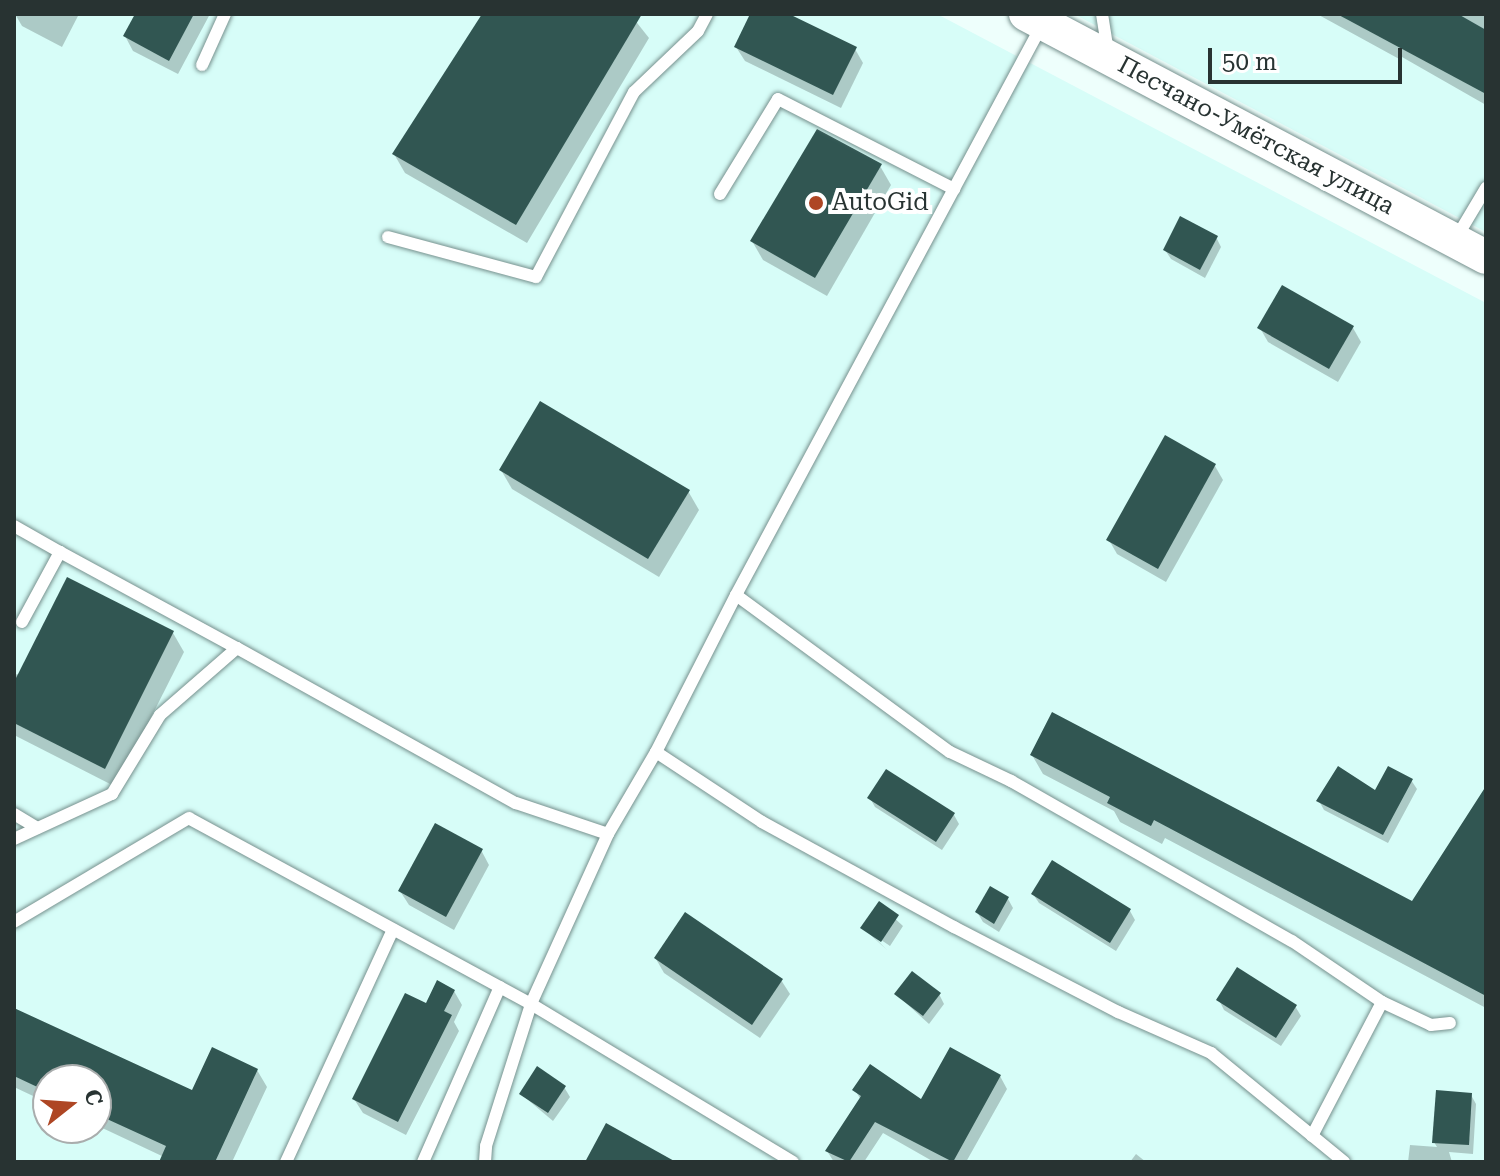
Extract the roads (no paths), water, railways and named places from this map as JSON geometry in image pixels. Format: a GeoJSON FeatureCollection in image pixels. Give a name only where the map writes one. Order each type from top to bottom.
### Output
{"type":"FeatureCollection","features":[{"type":"Feature","properties":{"kind":"main road","name":"Песчано-Умётская улица"},"geometry":{"type":"LineString","coordinates":[[1034,19],[1486,257]]}},
{"type":"Feature","properties":{"kind":"lane"},"geometry":{"type":"LineString","coordinates":[[202,65],[225,14]]}},
{"type":"Feature","properties":{"kind":"lane"},"geometry":{"type":"LineString","coordinates":[[388,237],[536,277],[634,92],[698,31],[707,14]]}},
{"type":"Feature","properties":{"kind":"lane"},"geometry":{"type":"LineString","coordinates":[[1102,14],[1110,59]]}},
{"type":"Feature","properties":{"kind":"lane"},"geometry":{"type":"LineString","coordinates":[[485,1162],[486,1146],[531,1004],[608,834],[656,752],[736,595],[954,189],[1034,19]]}},
{"type":"Feature","properties":{"kind":"lane"},"geometry":{"type":"LineString","coordinates":[[720,194],[778,99],[954,189]]}},
{"type":"Feature","properties":{"kind":"lane"},"geometry":{"type":"LineString","coordinates":[[1455,241],[1486,188]]}},
{"type":"Feature","properties":{"kind":"lane"},"geometry":{"type":"LineString","coordinates":[[14,526],[516,803],[608,834]]}},
{"type":"Feature","properties":{"kind":"lane"},"geometry":{"type":"LineString","coordinates":[[22,622],[60,552]]}},
{"type":"Feature","properties":{"kind":"lane"},"geometry":{"type":"LineString","coordinates":[[736,595],[950,752],[1292,941],[1382,1002],[1431,1025],[1450,1023]]}},
{"type":"Feature","properties":{"kind":"lane"},"geometry":{"type":"LineString","coordinates":[[14,839],[112,794],[160,715],[237,648]]}},
{"type":"Feature","properties":{"kind":"lane"},"geometry":{"type":"LineString","coordinates":[[656,752],[762,822],[913,904],[1118,1012],[1211,1053],[1344,1162]]}},
{"type":"Feature","properties":{"kind":"lane"},"geometry":{"type":"LineString","coordinates":[[14,814],[37,828]]}},
{"type":"Feature","properties":{"kind":"lane"},"geometry":{"type":"LineString","coordinates":[[14,922],[189,818],[531,1004],[793,1162]]}},
{"type":"Feature","properties":{"kind":"lane"},"geometry":{"type":"LineString","coordinates":[[286,1162],[393,929]]}},
{"type":"Feature","properties":{"kind":"lane"},"geometry":{"type":"LineString","coordinates":[[423,1162],[500,987]]}},
{"type":"Feature","properties":{"kind":"lane"},"geometry":{"type":"LineString","coordinates":[[1312,1136],[1382,1002]]}},
{"type":"Feature","properties":{"kind":"place","name":"AutoGid"},"geometry":{"type":"Point","coordinates":[816,203]}}]}
